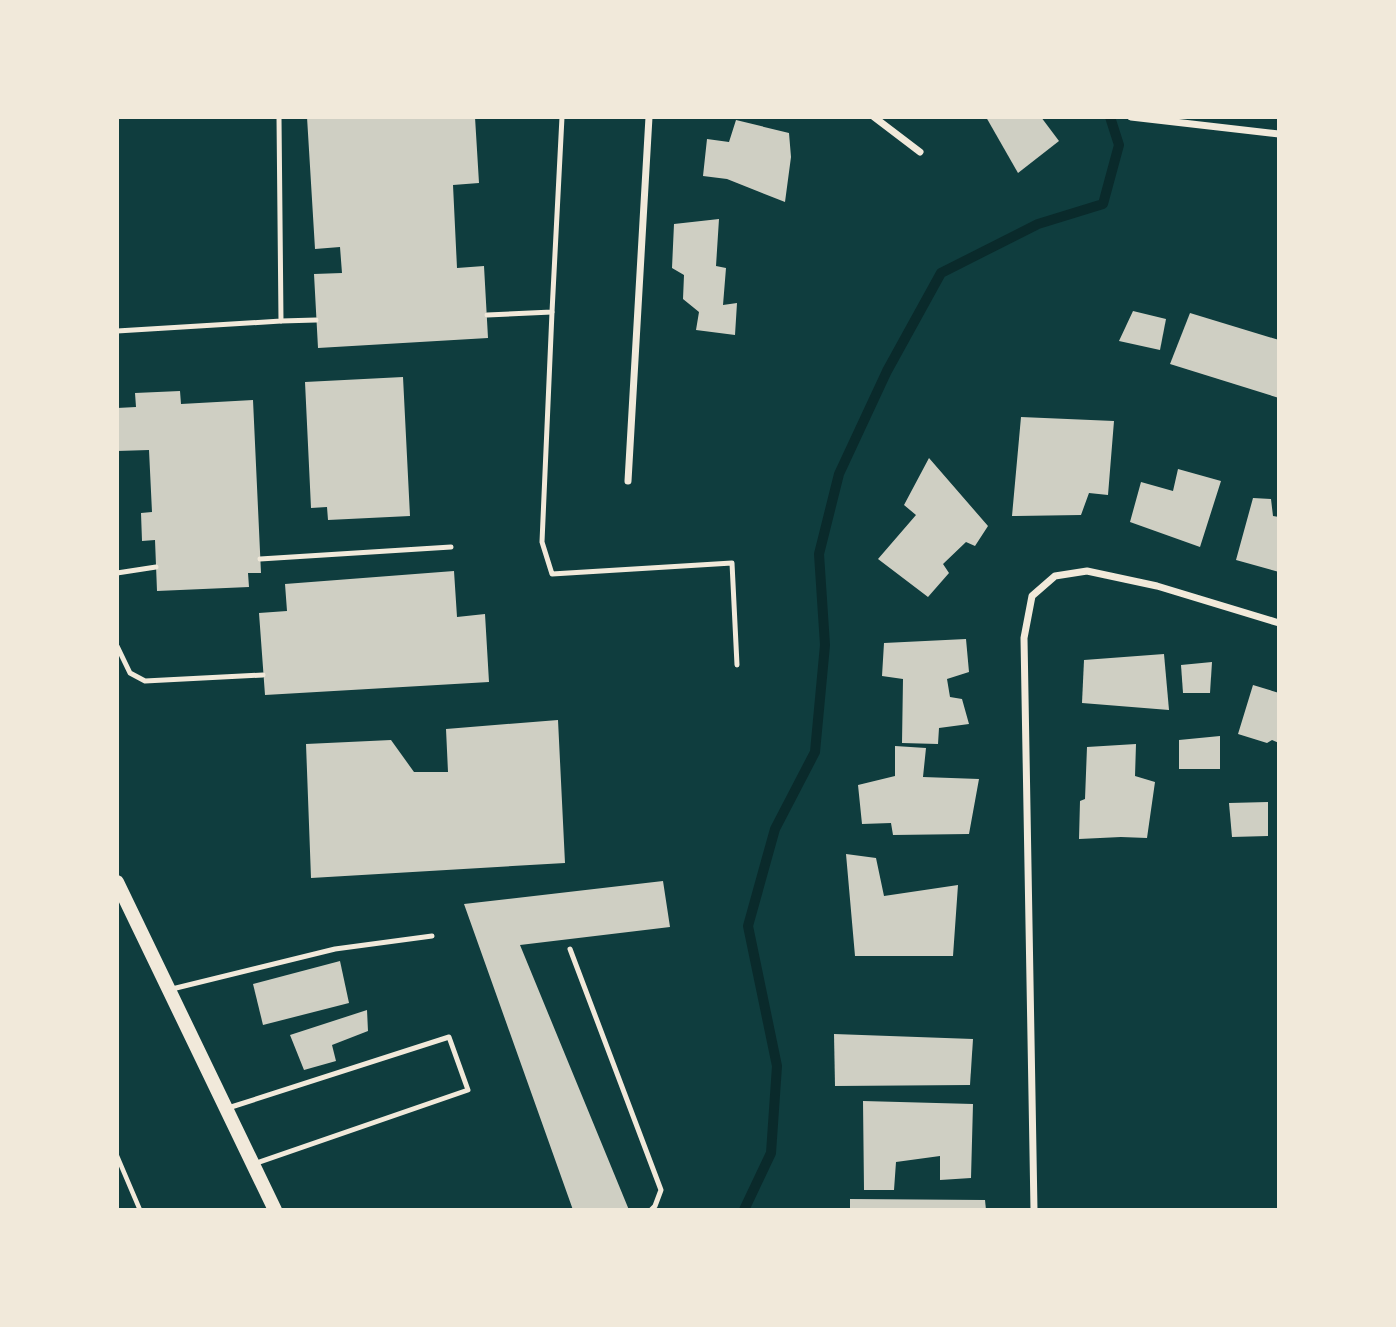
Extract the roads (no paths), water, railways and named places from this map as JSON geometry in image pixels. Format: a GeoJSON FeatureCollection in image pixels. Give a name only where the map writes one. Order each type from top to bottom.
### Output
{"type":"FeatureCollection","features":[{"type":"Feature","properties":{"kind":"main road"},"geometry":{"type":"LineString","coordinates":[[117,882],[275,1210]]}},
{"type":"Feature","properties":{"kind":"street"},"geometry":{"type":"LineString","coordinates":[[628,481],[649,117]]}},
{"type":"Feature","properties":{"kind":"street"},"geometry":{"type":"LineString","coordinates":[[874,117],[920,152]]}},
{"type":"Feature","properties":{"kind":"street"},"geometry":{"type":"LineString","coordinates":[[1131,117],[1279,134]]}},
{"type":"Feature","properties":{"kind":"street"},"geometry":{"type":"LineString","coordinates":[[1034,1210],[1024,638],[1032,596],[1055,576],[1087,571],[1157,586],[1279,623]]}},
{"type":"Feature","properties":{"kind":"lane"},"geometry":{"type":"LineString","coordinates":[[279,117],[281,321]]}},
{"type":"Feature","properties":{"kind":"lane"},"geometry":{"type":"LineString","coordinates":[[562,117],[542,542],[552,574],[732,563],[737,664]]}},
{"type":"Feature","properties":{"kind":"lane"},"geometry":{"type":"LineString","coordinates":[[487,315],[552,312]]}},
{"type":"Feature","properties":{"kind":"lane"},"geometry":{"type":"LineString","coordinates":[[117,331],[316,320]]}},
{"type":"Feature","properties":{"kind":"lane"},"geometry":{"type":"LineString","coordinates":[[260,559],[451,547]]}},
{"type":"Feature","properties":{"kind":"lane"},"geometry":{"type":"LineString","coordinates":[[117,573],[156,568]]}},
{"type":"Feature","properties":{"kind":"lane"},"geometry":{"type":"LineString","coordinates":[[117,646],[130,673],[145,681],[263,676]]}},
{"type":"Feature","properties":{"kind":"lane"},"geometry":{"type":"LineString","coordinates":[[169,990],[335,949],[432,936]]}},
{"type":"Feature","properties":{"kind":"lane"},"geometry":{"type":"LineString","coordinates":[[570,949],[661,1190],[651,1210]]}},
{"type":"Feature","properties":{"kind":"lane"},"geometry":{"type":"LineString","coordinates":[[226,1108],[449,1037],[468,1090],[254,1164]]}},
{"type":"Feature","properties":{"kind":"waterway"},"geometry":{"type":"LineString","coordinates":[[744,1210],[771,1153],[777,1066],[748,926],[775,829],[815,752],[825,645],[819,554],[839,474],[887,371],[941,273],[1038,224],[1103,204],[1119,145],[1110,117]]}}]}
